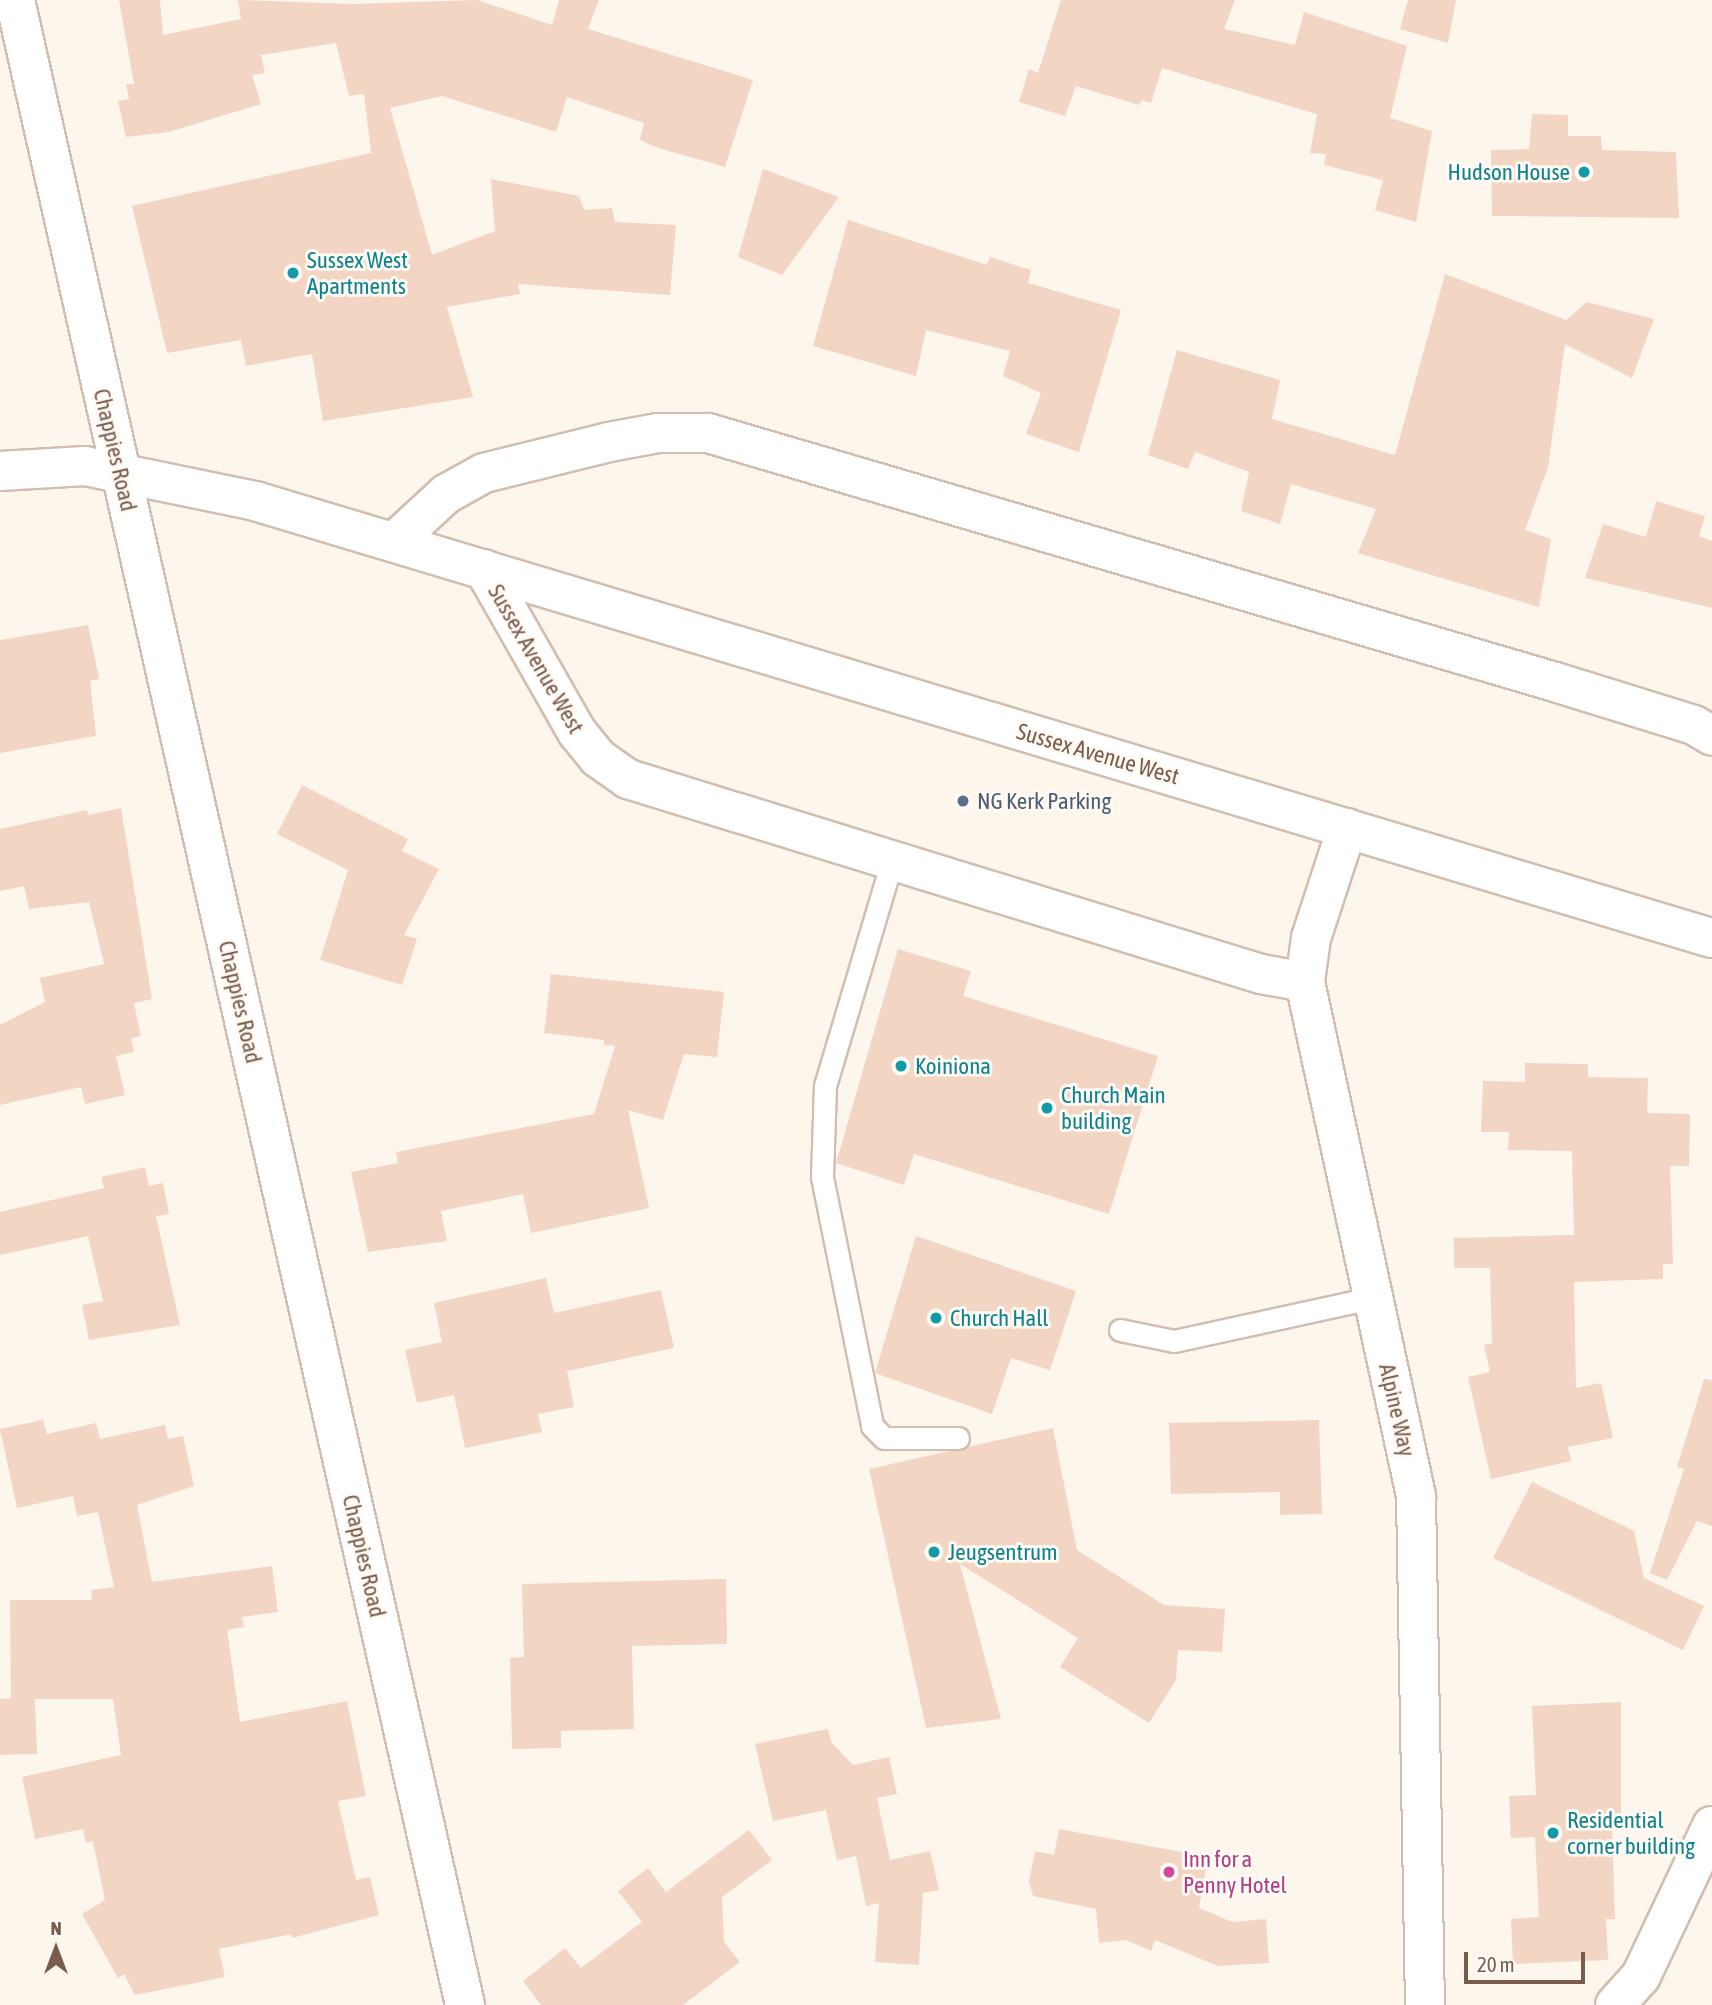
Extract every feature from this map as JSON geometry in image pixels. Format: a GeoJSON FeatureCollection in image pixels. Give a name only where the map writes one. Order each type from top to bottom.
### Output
{"type":"FeatureCollection","features":[{"type":"Feature","properties":{"kind":"street","name":"Chappies Road"},"geometry":{"type":"LineString","coordinates":[[15,0],[118,471],[465,2005]]}},
{"type":"Feature","properties":{"kind":"street"},"geometry":{"type":"LineString","coordinates":[[394,542],[446,494],[484,473],[646,435],[708,433],[1555,682],[1695,725],[1712,736]]}},
{"type":"Feature","properties":{"kind":"street","name":"Sussex Avenue West"},"geometry":{"type":"LineString","coordinates":[[0,471],[85,466],[255,502],[1712,938]]}},
{"type":"Feature","properties":{"kind":"street","name":"Sussex Avenue West"},"geometry":{"type":"LineString","coordinates":[[484,569],[570,721],[608,766],[638,782],[892,861],[1305,982]]}},
{"type":"Feature","properties":{"kind":"street","name":"Alpine Way"},"geometry":{"type":"LineString","coordinates":[[1347,828],[1311,938],[1305,982],[1418,1522],[1425,2005]]}},
{"type":"Feature","properties":{"kind":"street"},"geometry":{"type":"LineString","coordinates":[[1615,2005],[1630,1993],[1647,1964],[1712,1826]]}},
{"type":"Feature","properties":{"kind":"lane"},"geometry":{"type":"LineString","coordinates":[[892,861],[825,1086],[822,1177],[872,1426],[884,1438],[958,1438]]}},
{"type":"Feature","properties":{"kind":"lane"},"geometry":{"type":"LineString","coordinates":[[1119,1330],[1174,1341],[1372,1298]]}},
{"type":"Feature","properties":{"kind":"building"},"geometry":{"type":"Polygon","coordinates":[[[119,0],[160,0],[163,35],[241,19],[238,0],[354,4],[477,0],[552,25],[559,0],[599,0],[588,29],[753,80],[725,167],[655,147],[640,140],[644,123],[567,97],[556,132],[442,96],[390,108],[432,255],[495,231],[491,179],[579,196],[584,210],[612,208],[615,222],[676,225],[670,295],[518,284],[520,294],[447,307],[473,397],[323,421],[312,354],[246,366],[241,340],[167,353],[132,206],[371,153],[364,94],[349,96],[336,43],[261,55],[265,73],[252,75],[261,104],[169,132],[126,137],[118,101],[129,99],[126,84],[134,84],[119,0]]]}},
{"type":"Feature","properties":{"kind":"building"},"geometry":{"type":"Polygon","coordinates":[[[1061,0],[1235,0],[1224,29],[1295,45],[1304,12],[1407,46],[1390,118],[1432,131],[1416,222],[1375,210],[1383,180],[1324,165],[1326,154],[1310,153],[1317,114],[1162,68],[1151,103],[1142,100],[1139,105],[1076,86],[1065,116],[1019,102],[1029,69],[1038,73],[1061,0]]]}},
{"type":"Feature","properties":{"kind":"building"},"geometry":{"type":"Polygon","coordinates":[[[1408,0],[1456,0],[1448,43],[1400,29],[1408,0]]]}},
{"type":"Feature","properties":{"kind":"building","name":"Hudson House"},"geometry":{"type":"Polygon","coordinates":[[[1532,114],[1568,115],[1568,136],[1601,136],[1602,150],[1676,152],[1679,218],[1492,216],[1491,150],[1529,149],[1532,114]]]}},
{"type":"Feature","properties":{"kind":"building"},"geometry":{"type":"Polygon","coordinates":[[[763,169],[839,197],[782,275],[738,257],[763,169]]]}},
{"type":"Feature","properties":{"kind":"building"},"geometry":{"type":"Polygon","coordinates":[[[848,220],[987,265],[990,257],[1031,270],[1028,283],[1121,310],[1079,452],[1026,434],[1041,393],[1003,376],[1010,351],[926,330],[916,376],[813,346],[848,220]]]}},
{"type":"Feature","properties":{"kind":"building"},"geometry":{"type":"Polygon","coordinates":[[[1445,274],[1566,320],[1587,302],[1654,319],[1632,378],[1565,344],[1548,467],[1525,530],[1551,539],[1539,607],[1358,553],[1376,509],[1291,484],[1280,524],[1241,511],[1249,472],[1195,452],[1188,469],[1148,455],[1177,350],[1280,380],[1272,419],[1395,455],[1445,274]]]}},
{"type":"Feature","properties":{"kind":"building"},"geometry":{"type":"Polygon","coordinates":[[[1656,501],[1705,516],[1699,536],[1712,541],[1712,608],[1585,578],[1603,524],[1646,537],[1656,501]]]}},
{"type":"Feature","properties":{"kind":"building"},"geometry":{"type":"Polygon","coordinates":[[[88,625],[99,679],[90,681],[96,736],[0,753],[0,640],[88,625]]]}},
{"type":"Feature","properties":{"kind":"building"},"geometry":{"type":"Polygon","coordinates":[[[302,785],[408,839],[402,851],[439,869],[404,935],[417,939],[402,985],[320,960],[348,870],[277,834],[302,785]]]}},
{"type":"Feature","properties":{"kind":"building"},"geometry":{"type":"Polygon","coordinates":[[[121,808],[152,999],[134,1003],[141,1036],[131,1038],[134,1052],[116,1056],[125,1095],[85,1104],[81,1087],[0,1105],[0,1025],[45,1002],[40,978],[104,964],[89,902],[29,909],[24,886],[0,891],[0,829],[87,810],[88,815],[121,808]]]}},
{"type":"Feature","properties":{"kind":"building"},"geometry":{"type":"Polygon","coordinates":[[[898,949],[971,971],[963,996],[1158,1056],[1109,1214],[914,1154],[904,1185],[836,1163],[898,949]]]}},
{"type":"Feature","properties":{"kind":"building"},"geometry":{"type":"Polygon","coordinates":[[[551,974],[724,992],[717,1057],[684,1054],[663,1120],[628,1110],[649,1208],[531,1233],[523,1194],[441,1211],[447,1241],[368,1252],[351,1172],[398,1163],[396,1152],[594,1114],[615,1046],[604,1045],[604,1040],[544,1033],[551,974]]]}},
{"type":"Feature","properties":{"kind":"building"},"geometry":{"type":"Polygon","coordinates":[[[1525,1063],[1588,1064],[1588,1077],[1648,1078],[1647,1113],[1690,1114],[1689,1166],[1670,1166],[1673,1264],[1663,1264],[1663,1279],[1574,1282],[1576,1388],[1601,1383],[1613,1438],[1568,1447],[1571,1461],[1491,1479],[1468,1377],[1490,1372],[1484,1345],[1492,1343],[1490,1268],[1454,1268],[1454,1238],[1574,1235],[1572,1151],[1508,1150],[1509,1132],[1481,1132],[1483,1081],[1525,1082],[1525,1063]]]}},
{"type":"Feature","properties":{"kind":"building"},"geometry":{"type":"Polygon","coordinates":[[[145,1167],[149,1186],[163,1183],[169,1214],[156,1216],[180,1325],[89,1340],[82,1305],[103,1301],[88,1236],[0,1255],[0,1212],[104,1188],[101,1177],[145,1167]]]}},
{"type":"Feature","properties":{"kind":"building"},"geometry":{"type":"Polygon","coordinates":[[[916,1236],[1076,1291],[1050,1370],[1011,1358],[992,1414],[875,1373],[916,1236]]]}},
{"type":"Feature","properties":{"kind":"building"},"geometry":{"type":"Polygon","coordinates":[[[546,1278],[554,1313],[661,1290],[674,1348],[567,1371],[574,1407],[538,1414],[542,1432],[465,1448],[454,1395],[417,1403],[405,1350],[442,1342],[434,1303],[546,1278]]]}},
{"type":"Feature","properties":{"kind":"building"},"geometry":{"type":"Polygon","coordinates":[[[1704,1379],[1712,1380],[1712,1526],[1697,1521],[1667,1580],[1650,1573],[1684,1469],[1677,1467],[1704,1379]]]}},
{"type":"Feature","properties":{"kind":"building"},"geometry":{"type":"Polygon","coordinates":[[[43,1420],[47,1434],[96,1423],[100,1439],[165,1425],[168,1439],[183,1436],[194,1486],[137,1505],[152,1582],[272,1566],[278,1612],[242,1617],[244,1627],[227,1630],[240,1722],[347,1701],[366,1796],[338,1801],[356,1880],[370,1877],[379,1915],[292,1938],[291,1934],[219,1949],[225,1977],[135,1995],[124,1974],[118,1978],[82,1914],[105,1900],[93,1841],[86,1843],[83,1829],[35,1839],[22,1777],[121,1755],[113,1699],[35,1699],[37,1754],[0,1755],[0,1699],[11,1698],[10,1600],[92,1600],[91,1590],[114,1587],[98,1512],[77,1516],[73,1496],[17,1508],[0,1429],[43,1420]]]}},
{"type":"Feature","properties":{"kind":"building"},"geometry":{"type":"Polygon","coordinates":[[[1319,1420],[1322,1514],[1280,1515],[1280,1492],[1171,1494],[1169,1423],[1319,1420]]]}},
{"type":"Feature","properties":{"kind":"building"},"geometry":{"type":"Polygon","coordinates":[[[1053,1428],[1077,1550],[1164,1605],[1225,1609],[1222,1652],[1178,1650],[1176,1680],[1149,1723],[1060,1667],[1078,1638],[960,1564],[1001,1719],[926,1728],[869,1469],[1053,1428]]]}},
{"type":"Feature","properties":{"kind":"building"},"geometry":{"type":"Polygon","coordinates":[[[1532,1482],[1634,1531],[1644,1578],[1704,1606],[1683,1650],[1493,1558],[1532,1482]]]}},
{"type":"Feature","properties":{"kind":"building"},"geometry":{"type":"Polygon","coordinates":[[[726,1579],[727,1644],[632,1646],[634,1729],[561,1731],[561,1748],[512,1749],[510,1658],[524,1657],[522,1584],[726,1579]]]}},
{"type":"Feature","properties":{"kind":"building","name":"Residential corner building"},"geometry":{"type":"Polygon","coordinates":[[[1621,1702],[1621,1828],[1612,1828],[1615,1919],[1606,1919],[1608,1960],[1513,1964],[1511,1919],[1539,1917],[1535,1837],[1511,1838],[1509,1796],[1536,1795],[1532,1706],[1621,1702]]]}},
{"type":"Feature","properties":{"kind":"building"},"geometry":{"type":"Polygon","coordinates":[[[828,1729],[831,1742],[853,1765],[889,1757],[897,1794],[877,1798],[890,1860],[930,1851],[939,1890],[923,1893],[919,1965],[875,1962],[879,1903],[866,1906],[856,1856],[837,1860],[826,1810],[773,1821],[755,1744],[828,1729]]]}},
{"type":"Feature","properties":{"kind":"building"},"geometry":{"type":"Polygon","coordinates":[[[1059,1829],[1208,1857],[1199,1908],[1232,1922],[1266,1919],[1269,1963],[1218,1966],[1155,1940],[1151,1951],[1126,1940],[1099,1943],[1096,1909],[1033,1896],[1029,1882],[1035,1851],[1054,1855],[1059,1829]]]}},
{"type":"Feature","properties":{"kind":"building"},"geometry":{"type":"Polygon","coordinates":[[[749,1830],[772,1860],[722,1897],[724,1942],[740,1962],[683,2005],[541,2005],[523,1981],[565,1948],[581,1968],[642,1922],[618,1891],[648,1868],[666,1892],[749,1830]]]}},
{"type":"Feature","properties":{"kind":"place","name":"Hudson House"},"geometry":{"type":"Point","coordinates":[1584,172]}},
{"type":"Feature","properties":{"kind":"place","name":"Sussex West Apartments"},"geometry":{"type":"Point","coordinates":[293,273]}},
{"type":"Feature","properties":{"kind":"place","name":"NG Kerk Parking"},"geometry":{"type":"Point","coordinates":[963,801]}},
{"type":"Feature","properties":{"kind":"place","name":"Koiniona"},"geometry":{"type":"Point","coordinates":[901,1066]}},
{"type":"Feature","properties":{"kind":"place","name":"Church Main building"},"geometry":{"type":"Point","coordinates":[1047,1108]}},
{"type":"Feature","properties":{"kind":"place","name":"Church Hall"},"geometry":{"type":"Point","coordinates":[936,1318]}},
{"type":"Feature","properties":{"kind":"place","name":"Jeugsentrum"},"geometry":{"type":"Point","coordinates":[934,1552]}},
{"type":"Feature","properties":{"kind":"place","name":"Residential corner building"},"geometry":{"type":"Point","coordinates":[1553,1833]}},
{"type":"Feature","properties":{"kind":"place","name":"Inn for a Penny Hotel"},"geometry":{"type":"Point","coordinates":[1169,1872]}}]}
